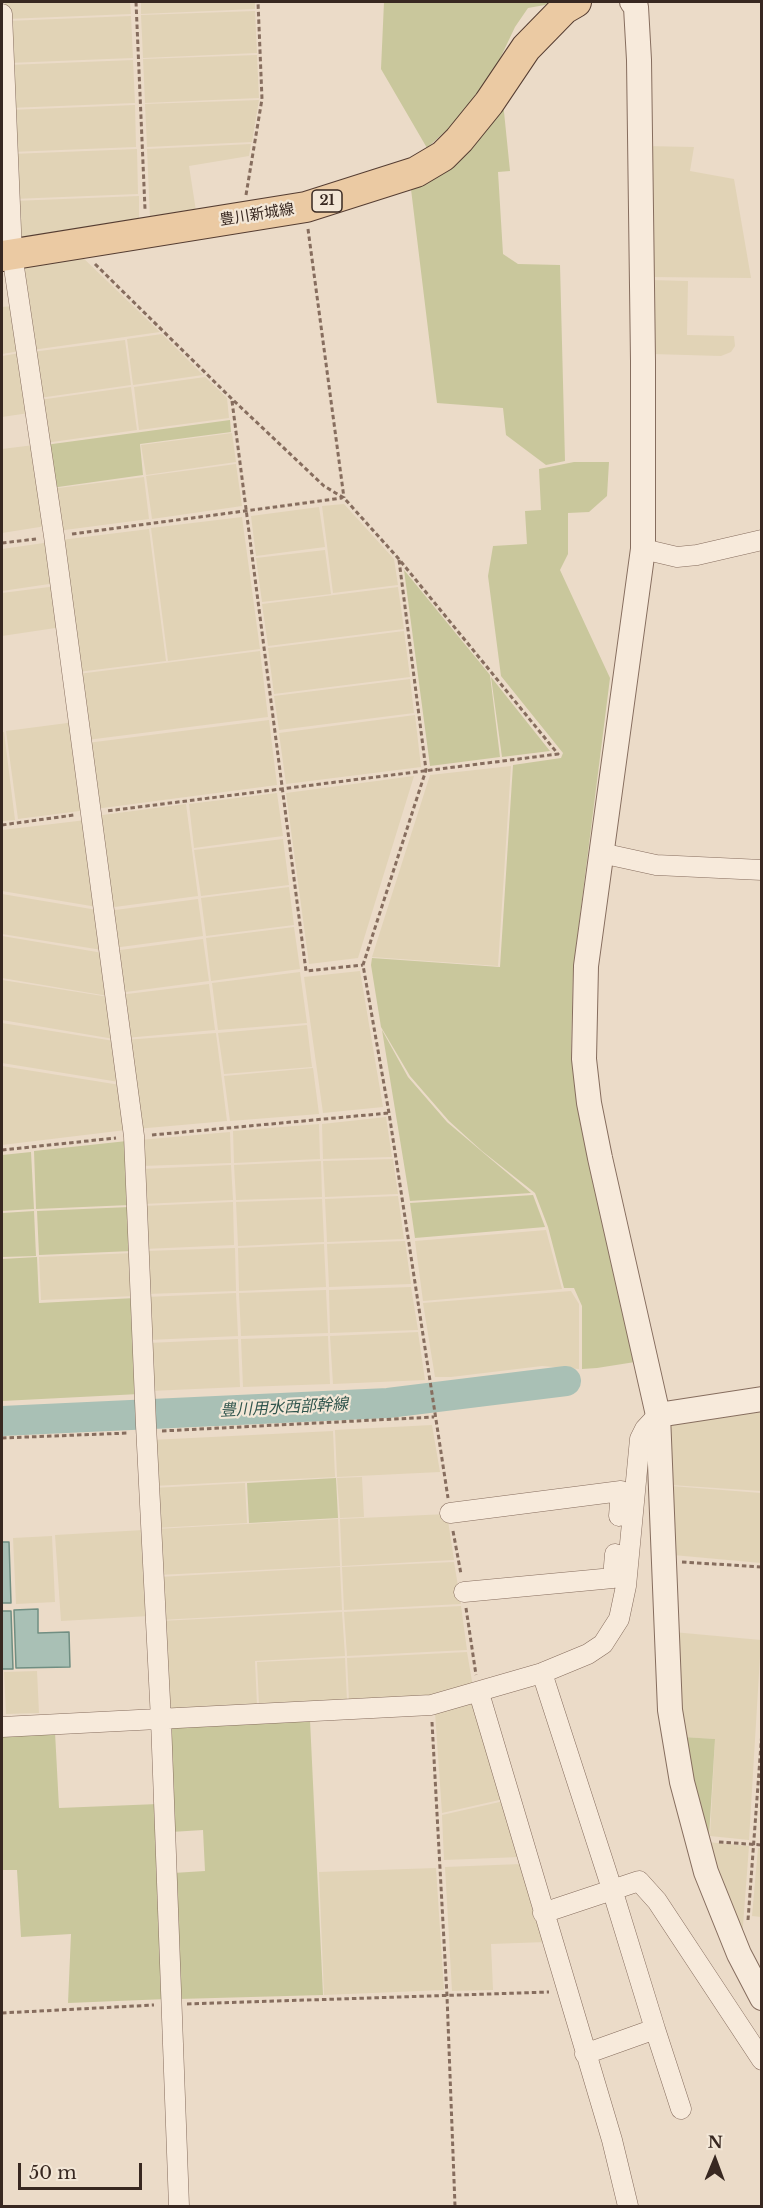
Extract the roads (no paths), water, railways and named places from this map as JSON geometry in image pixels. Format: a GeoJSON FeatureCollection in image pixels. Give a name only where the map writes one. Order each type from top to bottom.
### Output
{"type":"FeatureCollection","features":[{"type":"Feature","properties":{"kind":"main road","name":"豊川新城線"},"geometry":{"type":"LineString","coordinates":[[7,255],[306,207],[416,172],[443,156],[474,123],[526,48],[556,16],[576,2]]}},
{"type":"Feature","properties":{"kind":"street"},"geometry":{"type":"LineString","coordinates":[[632,2],[636,7],[639,60],[643,549],[586,966],[584,1059],[589,1103],[600,1158],[658,1414],[670,1710],[682,1782],[696,1840],[721,1912],[739,1954],[762,1998]]}},
{"type":"Feature","properties":{"kind":"street"},"geometry":{"type":"LineString","coordinates":[[2,14],[7,255],[54,536],[134,1136],[161,1720],[179,2206]]}},
{"type":"Feature","properties":{"kind":"street"},"geometry":{"type":"LineString","coordinates":[[643,549],[677,557],[697,555],[762,540]]}},
{"type":"Feature","properties":{"kind":"street"},"geometry":{"type":"LineString","coordinates":[[601,853],[656,865],[762,870]]}},
{"type":"Feature","properties":{"kind":"street"},"geometry":{"type":"LineString","coordinates":[[2,1727],[431,1705],[542,1673],[603,1644],[620,1619],[625,1594],[640,1439],[645,1429],[658,1414],[762,1399]]}},
{"type":"Feature","properties":{"kind":"street"},"geometry":{"type":"LineString","coordinates":[[450,1513],[621,1491],[613,1578],[464,1592]]}},
{"type":"Feature","properties":{"kind":"street"},"geometry":{"type":"LineString","coordinates":[[542,1673],[681,2109]]}},
{"type":"Feature","properties":{"kind":"street"},"geometry":{"type":"LineString","coordinates":[[479,1693],[566,1992],[612,2140],[628,2206]]}},
{"type":"Feature","properties":{"kind":"street"},"geometry":{"type":"LineString","coordinates":[[543,1913],[639,1881],[657,1901],[762,2060]]}},
{"type":"Feature","properties":{"kind":"street"},"geometry":{"type":"LineString","coordinates":[[585,2054],[655,2029]]}},
{"type":"Feature","properties":{"kind":"waterway","name":"豊川用水西部幹線"},"geometry":{"type":"LineString","coordinates":[[2,1421],[388,1403],[566,1381]]}}]}
